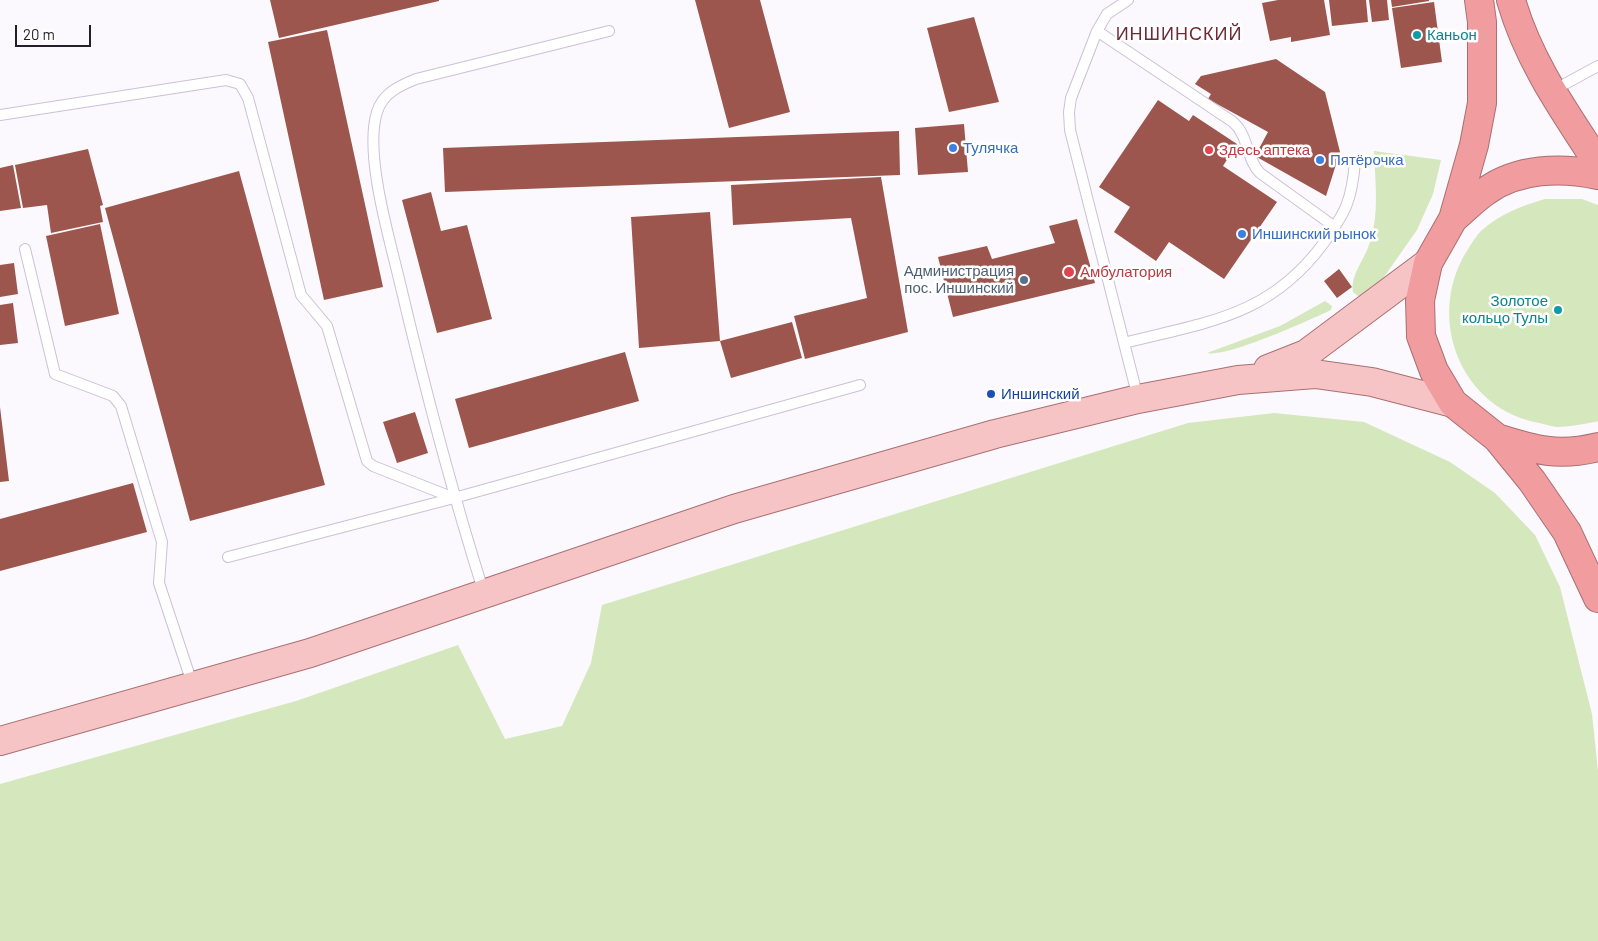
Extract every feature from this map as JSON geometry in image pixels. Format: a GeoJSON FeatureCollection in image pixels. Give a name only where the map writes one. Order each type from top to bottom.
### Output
{"type":"FeatureCollection","features":[{"type":"Feature","properties":{"kind":"highway"},"geometry":{"type":"LineString","coordinates":[[1479,0],[1482,22],[1482,103],[1474,145],[1453,219],[1428,263],[1420,300],[1421,336],[1434,371],[1453,403],[1497,438],[1532,481],[1567,532],[1598,598]]}},
{"type":"Feature","properties":{"kind":"highway"},"geometry":{"type":"LineString","coordinates":[[1516,8],[1551,91],[1598,163]]}},
{"type":"Feature","properties":{"kind":"highway"},"geometry":{"type":"LineString","coordinates":[[1453,219],[1487,190],[1514,178],[1544,170],[1577,170],[1598,175]]}},
{"type":"Feature","properties":{"kind":"highway"},"geometry":{"type":"LineString","coordinates":[[1497,438],[1539,451],[1576,452],[1598,448]]}},
{"type":"Feature","properties":{"kind":"main road"},"geometry":{"type":"LineString","coordinates":[[1238,380],[1306,354],[1428,263]]}},
{"type":"Feature","properties":{"kind":"main road"},"geometry":{"type":"LineString","coordinates":[[0,741],[310,653],[734,509],[985,437],[1138,399],[1238,380],[1314,374],[1372,382],[1453,403]]}},
{"type":"Feature","properties":{"kind":"lane"},"geometry":{"type":"LineString","coordinates":[[1128,0],[1107,14],[1097,31],[1071,98],[1069,120],[1138,399]]}},
{"type":"Feature","properties":{"kind":"lane"},"geometry":{"type":"LineString","coordinates":[[484,594],[454,498],[386,225],[375,162],[374,125],[377,111],[390,93],[416,80],[609,31]]}},
{"type":"Feature","properties":{"kind":"lane"},"geometry":{"type":"LineString","coordinates":[[1097,31],[1234,122],[1242,130],[1253,164],[1260,173],[1335,227]]}},
{"type":"Feature","properties":{"kind":"lane"},"geometry":{"type":"LineString","coordinates":[[1551,91],[1598,66]]}},
{"type":"Feature","properties":{"kind":"lane"},"geometry":{"type":"LineString","coordinates":[[0,115],[226,80],[240,84],[248,98],[301,296],[327,326],[367,461],[373,466],[454,498]]}},
{"type":"Feature","properties":{"kind":"lane"},"geometry":{"type":"LineString","coordinates":[[1124,343],[1225,317],[1258,304],[1274,294],[1302,269],[1335,227],[1349,202],[1355,161]]}},
{"type":"Feature","properties":{"kind":"lane"},"geometry":{"type":"LineString","coordinates":[[25,249],[55,374],[113,396],[121,406],[162,545],[160,583],[194,687]]}},
{"type":"Feature","properties":{"kind":"lane"},"geometry":{"type":"LineString","coordinates":[[228,557],[454,498],[860,385]]}},
{"type":"Feature","properties":{"kind":"green space"},"geometry":{"type":"Polygon","coordinates":[[[1374,151],[1441,160],[1433,194],[1417,230],[1372,294],[1359,297],[1353,292],[1354,280],[1367,251],[1375,222],[1374,151]]]}},
{"type":"Feature","properties":{"kind":"green space"},"geometry":{"type":"Polygon","coordinates":[[[1545,199],[1582,199],[1598,205],[1598,421],[1595,422],[1557,427],[1534,422],[1507,412],[1485,396],[1468,376],[1456,352],[1450,326],[1450,298],[1457,271],[1477,236],[1488,225],[1503,215],[1545,199]]]}},
{"type":"Feature","properties":{"kind":"green space"},"geometry":{"type":"Polygon","coordinates":[[[1325,301],[1332,306],[1331,310],[1305,322],[1231,350],[1207,353],[1280,326],[1325,301]]]}},
{"type":"Feature","properties":{"kind":"green space"},"geometry":{"type":"Polygon","coordinates":[[[1274,413],[1364,422],[1450,462],[1495,493],[1535,535],[1560,587],[1592,714],[1598,771],[1598,941],[0,941],[0,784],[296,701],[458,645],[505,739],[562,726],[591,663],[602,605],[1188,423],[1274,413]]]}},
{"type":"Feature","properties":{"kind":"building"},"geometry":{"type":"Polygon","coordinates":[[[270,0],[439,0],[439,1],[279,38],[270,0]]]}},
{"type":"Feature","properties":{"kind":"building"},"geometry":{"type":"Polygon","coordinates":[[[695,0],[760,0],[790,112],[729,128],[695,0]]]}},
{"type":"Feature","properties":{"kind":"building"},"geometry":{"type":"Polygon","coordinates":[[[1278,0],[1324,0],[1330,35],[1291,42],[1291,37],[1270,41],[1262,3],[1278,0]]]}},
{"type":"Feature","properties":{"kind":"building"},"geometry":{"type":"Polygon","coordinates":[[[1329,0],[1366,0],[1368,22],[1332,26],[1329,0]]]}},
{"type":"Feature","properties":{"kind":"building"},"geometry":{"type":"Polygon","coordinates":[[[1369,0],[1387,0],[1389,20],[1372,22],[1369,0]]]}},
{"type":"Feature","properties":{"kind":"building"},"geometry":{"type":"Polygon","coordinates":[[[1391,0],[1429,0],[1429,1],[1392,7],[1391,0]]]}},
{"type":"Feature","properties":{"kind":"building","name":"Каньон"},"geometry":{"type":"Polygon","coordinates":[[[1434,2],[1442,62],[1401,68],[1392,8],[1434,2]]]}},
{"type":"Feature","properties":{"kind":"building"},"geometry":{"type":"Polygon","coordinates":[[[974,17],[999,102],[949,112],[927,28],[974,17]]]}},
{"type":"Feature","properties":{"kind":"building"},"geometry":{"type":"Polygon","coordinates":[[[327,30],[383,287],[324,300],[268,42],[327,30]]]}},
{"type":"Feature","properties":{"kind":"building"},"geometry":{"type":"Polygon","coordinates":[[[1276,59],[1325,92],[1340,152],[1326,196],[1255,156],[1268,132],[1208,99],[1211,94],[1195,84],[1201,76],[1276,59]]]}},
{"type":"Feature","properties":{"kind":"building"},"geometry":{"type":"Polygon","coordinates":[[[1158,100],[1189,121],[1193,115],[1237,144],[1223,166],[1277,202],[1224,279],[1169,242],[1156,261],[1114,232],[1130,207],[1099,187],[1158,100]]]}},
{"type":"Feature","properties":{"kind":"building"},"geometry":{"type":"Polygon","coordinates":[[[964,124],[968,172],[918,175],[915,128],[964,124]]]}},
{"type":"Feature","properties":{"kind":"building"},"geometry":{"type":"Polygon","coordinates":[[[899,131],[900,175],[445,192],[443,148],[899,131]]]}},
{"type":"Feature","properties":{"kind":"building"},"geometry":{"type":"Polygon","coordinates":[[[88,149],[103,205],[100,206],[103,222],[51,233],[47,205],[23,208],[15,165],[88,149]]]}},
{"type":"Feature","properties":{"kind":"building"},"geometry":{"type":"Polygon","coordinates":[[[13,165],[21,208],[0,211],[0,168],[13,165]]]}},
{"type":"Feature","properties":{"kind":"building"},"geometry":{"type":"Polygon","coordinates":[[[239,171],[325,485],[190,521],[105,208],[239,171]]]}},
{"type":"Feature","properties":{"kind":"building"},"geometry":{"type":"Polygon","coordinates":[[[881,177],[908,332],[805,359],[794,316],[867,298],[851,218],[733,225],[731,185],[881,177]]]}},
{"type":"Feature","properties":{"kind":"building"},"geometry":{"type":"Polygon","coordinates":[[[431,192],[441,231],[467,225],[492,319],[437,333],[402,200],[431,192]]]}},
{"type":"Feature","properties":{"kind":"building"},"geometry":{"type":"Polygon","coordinates":[[[710,212],[720,341],[639,348],[631,217],[710,212]]]}},
{"type":"Feature","properties":{"kind":"building"},"geometry":{"type":"Polygon","coordinates":[[[1077,219],[1095,283],[953,317],[938,257],[987,246],[992,259],[1055,243],[1049,226],[1077,219]]]}},
{"type":"Feature","properties":{"kind":"building"},"geometry":{"type":"Polygon","coordinates":[[[100,224],[119,314],[65,326],[46,236],[100,224]]]}},
{"type":"Feature","properties":{"kind":"building"},"geometry":{"type":"Polygon","coordinates":[[[14,263],[18,294],[0,297],[0,265],[14,263]]]}},
{"type":"Feature","properties":{"kind":"building"},"geometry":{"type":"Polygon","coordinates":[[[1339,269],[1352,287],[1337,298],[1324,281],[1339,269]]]}},
{"type":"Feature","properties":{"kind":"building"},"geometry":{"type":"Polygon","coordinates":[[[13,303],[18,343],[0,345],[0,305],[13,303]]]}},
{"type":"Feature","properties":{"kind":"building"},"geometry":{"type":"Polygon","coordinates":[[[792,322],[802,358],[731,378],[720,341],[792,322]]]}},
{"type":"Feature","properties":{"kind":"building"},"geometry":{"type":"Polygon","coordinates":[[[625,352],[639,401],[469,448],[455,399],[625,352]]]}},
{"type":"Feature","properties":{"kind":"building"},"geometry":{"type":"Polygon","coordinates":[[[0,407],[9,481],[0,482],[0,407]]]}},
{"type":"Feature","properties":{"kind":"building"},"geometry":{"type":"Polygon","coordinates":[[[415,412],[428,453],[397,463],[383,422],[415,412]]]}},
{"type":"Feature","properties":{"kind":"building"},"geometry":{"type":"Polygon","coordinates":[[[133,483],[147,532],[0,571],[0,519],[133,483]]]}},
{"type":"Feature","properties":{"kind":"place","name":"Каньон"},"geometry":{"type":"Point","coordinates":[1417,35]}},
{"type":"Feature","properties":{"kind":"place","name":"Тулячка"},"geometry":{"type":"Point","coordinates":[953,148]}},
{"type":"Feature","properties":{"kind":"place","name":"Здесь аптека"},"geometry":{"type":"Point","coordinates":[1209,150]}},
{"type":"Feature","properties":{"kind":"place","name":"Пятёрочка"},"geometry":{"type":"Point","coordinates":[1320,160]}},
{"type":"Feature","properties":{"kind":"place","name":"Иншинский рынок"},"geometry":{"type":"Point","coordinates":[1242,234]}},
{"type":"Feature","properties":{"kind":"place","name":"Амбулатория"},"geometry":{"type":"Point","coordinates":[1069,272]}},
{"type":"Feature","properties":{"kind":"place","name":"Администрация пос. Иншинский"},"geometry":{"type":"Point","coordinates":[1024,280]}},
{"type":"Feature","properties":{"kind":"place","name":"Золотое кольцо Тулы"},"geometry":{"type":"Point","coordinates":[1558,310]}},
{"type":"Feature","properties":{"kind":"place","name":"Иншинский"},"geometry":{"type":"Point","coordinates":[991,394]}},
{"type":"Feature","properties":{"kind":"district","name":"ИНШИНСКИЙ"},"geometry":{"type":"Point","coordinates":[1179,34]}}]}
